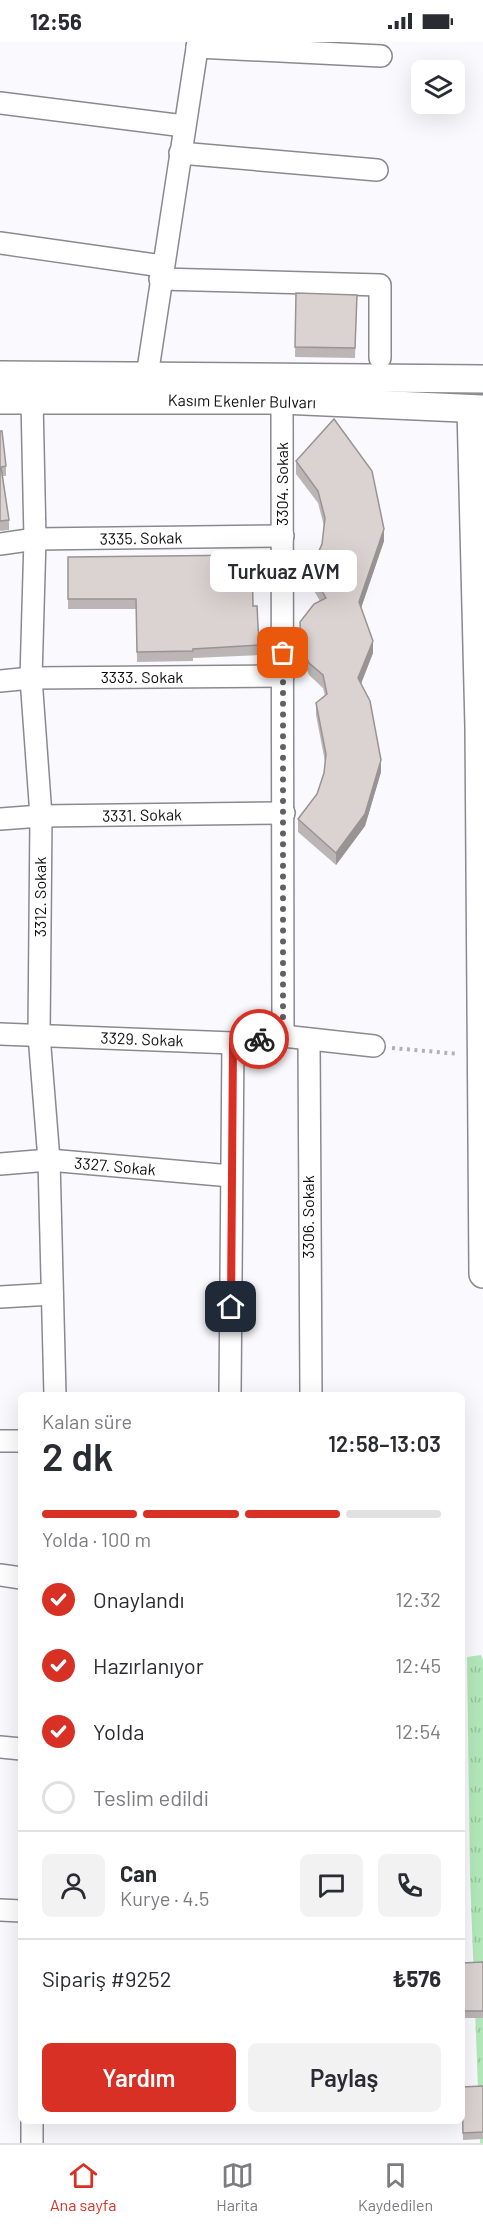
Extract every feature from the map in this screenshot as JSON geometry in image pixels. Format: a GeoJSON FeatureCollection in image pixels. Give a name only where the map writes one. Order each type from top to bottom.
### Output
{"type":"FeatureCollection","features":[{"type":"Feature","properties":{"kind":"street"},"geometry":{"type":"LineString","coordinates":[[147,376],[197,44],[381,56]]}},
{"type":"Feature","properties":{"kind":"street"},"geometry":{"type":"LineString","coordinates":[[0,103],[184,126]]}},
{"type":"Feature","properties":{"kind":"street"},"geometry":{"type":"LineString","coordinates":[[180,153],[377,170]]}},
{"type":"Feature","properties":{"kind":"street"},"geometry":{"type":"LineString","coordinates":[[0,243],[161,272],[380,285],[380,358]]}},
{"type":"Feature","properties":{"kind":"street","name":"Kasım Ekenler Bulvarı"},"geometry":{"type":"LineString","coordinates":[[0,375],[483,379]]}},
{"type":"Feature","properties":{"kind":"street","name":"Kasım Ekenler Bulvarı"},"geometry":{"type":"LineString","coordinates":[[0,400],[479,402]]}},
{"type":"Feature","properties":{"kind":"street","name":"3312. Sokak"},"geometry":{"type":"LineString","coordinates":[[32,400],[35,539],[31,678],[41,816],[39,1035],[49,1160],[55,1392]]}},
{"type":"Feature","properties":{"kind":"street","name":"3304. Sokak"},"geometry":{"type":"LineString","coordinates":[[282,400],[283,1036]]}},
{"type":"Feature","properties":{"kind":"street"},"geometry":{"type":"LineString","coordinates":[[479,402],[483,1274]]}},
{"type":"Feature","properties":{"kind":"street","name":"3335. Sokak"},"geometry":{"type":"LineString","coordinates":[[0,544],[35,539],[283,536]]}},
{"type":"Feature","properties":{"kind":"street","name":"3333. Sokak"},"geometry":{"type":"LineString","coordinates":[[0,681],[31,678],[283,676]]}},
{"type":"Feature","properties":{"kind":"street","name":"3331. Sokak"},"geometry":{"type":"LineString","coordinates":[[0,819],[41,816],[284,813]]}},
{"type":"Feature","properties":{"kind":"street","name":"3329. Sokak"},"geometry":{"type":"LineString","coordinates":[[0,1034],[233,1043],[283,1036],[380,1046]]}},
{"type":"Feature","properties":{"kind":"street","name":"3306. Sokak"},"geometry":{"type":"LineString","coordinates":[[309,1039],[310,1392]]}},
{"type":"Feature","properties":{"kind":"street"},"geometry":{"type":"LineString","coordinates":[[230,1392],[233,1043]]}},
{"type":"Feature","properties":{"kind":"street","name":"3327. Sokak"},"geometry":{"type":"LineString","coordinates":[[0,1164],[49,1160],[231,1176]]}},
{"type":"Feature","properties":{"kind":"street"},"geometry":{"type":"LineString","coordinates":[[0,1297],[52,1293]]}},
{"type":"Feature","properties":{"kind":"street"},"geometry":{"type":"LineString","coordinates":[[0,1441],[18,1441]]}},
{"type":"Feature","properties":{"kind":"street"},"geometry":{"type":"LineString","coordinates":[[0,1575],[18,1578]]}},
{"type":"Feature","properties":{"kind":"street"},"geometry":{"type":"LineString","coordinates":[[0,1747],[18,1749]]}},
{"type":"Feature","properties":{"kind":"street"},"geometry":{"type":"LineString","coordinates":[[0,1910],[18,1911]]}},
{"type":"Feature","properties":{"kind":"street"},"geometry":{"type":"LineString","coordinates":[[32,2124],[32,2143],[49,2143]]}},
{"type":"Feature","properties":{"kind":"path"},"geometry":{"type":"LineString","coordinates":[[380,1046],[462,1054]]}},
{"type":"Feature","properties":{"kind":"green space"},"geometry":{"type":"Polygon","coordinates":[[[481,1655],[483,1660],[483,2143],[480,2143],[470,1875],[467,1657],[481,1655]]]}},
{"type":"Feature","properties":{"kind":"building"},"geometry":{"type":"Polygon","coordinates":[[[296,293],[357,295],[355,348],[295,347],[296,293]]]}},
{"type":"Feature","properties":{"kind":"building"},"geometry":{"type":"Polygon","coordinates":[[[334,419],[372,471],[384,529],[359,602],[373,641],[358,678],[370,701],[381,760],[365,814],[336,853],[298,819],[317,794],[324,773],[326,754],[316,703],[327,694],[323,675],[309,663],[301,645],[300,622],[314,604],[326,598],[310,571],[322,544],[325,518],[318,491],[296,461],[334,419]]]}},
{"type":"Feature","properties":{"kind":"building"},"geometry":{"type":"Polygon","coordinates":[[[0,431],[2,431],[6,466],[1,467],[9,520],[0,521],[0,431]]]}},
{"type":"Feature","properties":{"kind":"building"},"geometry":{"type":"Polygon","coordinates":[[[252,555],[253,606],[257,606],[259,645],[193,649],[193,651],[137,652],[136,599],[68,599],[68,557],[252,555]]]}},
{"type":"Feature","properties":{"kind":"building"},"geometry":{"type":"Polygon","coordinates":[[[483,1962],[483,2011],[465,2011],[465,1963],[483,1962]]]}},
{"type":"Feature","properties":{"kind":"building"},"geometry":{"type":"Polygon","coordinates":[[[483,2086],[483,2132],[463,2133],[465,2087],[483,2086]]]}},
{"type":"Feature","properties":{"kind":"way so far"},"geometry":{"type":"LineString","coordinates":[[259,1039],[283,1036],[283,653]]}},
{"type":"Feature","properties":{"kind":"place","name":"Turkuaz AVM"},"geometry":{"type":"Point","coordinates":[283,653]}},
{"type":"Feature","properties":{"kind":"route"},"geometry":{"type":"LineString","coordinates":[[231,1307],[233,1043],[259,1039]]}}]}
